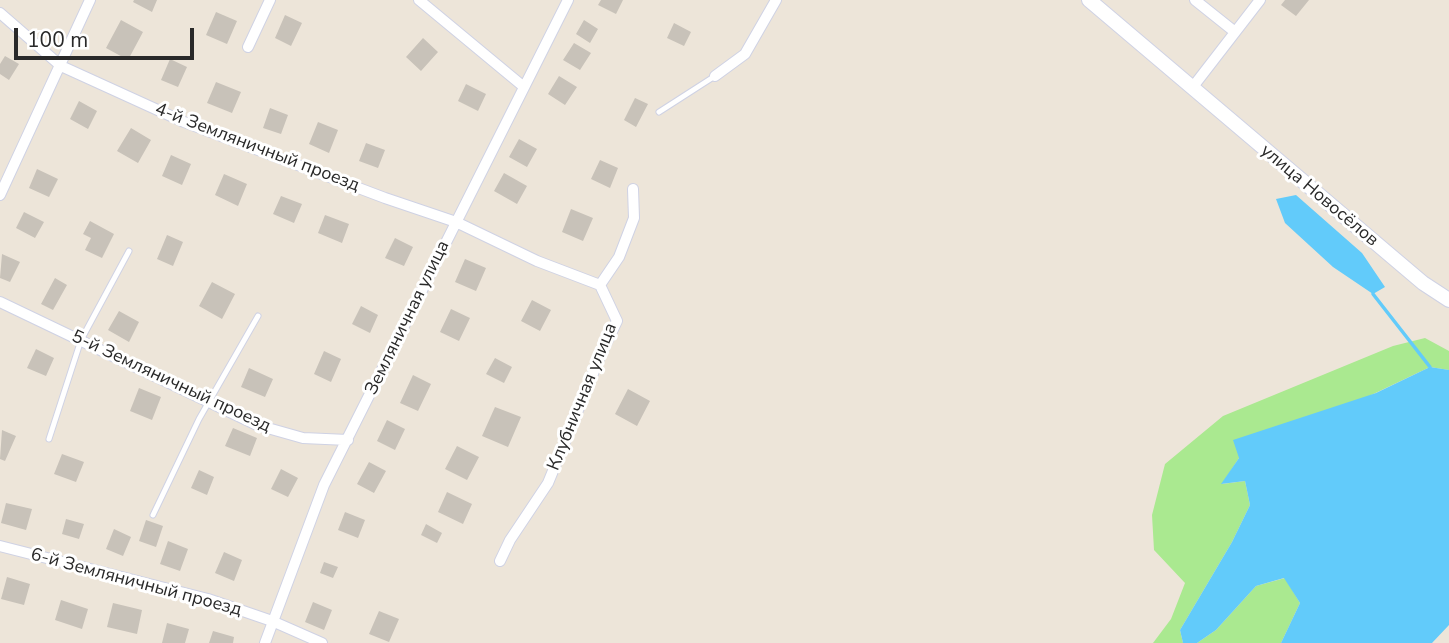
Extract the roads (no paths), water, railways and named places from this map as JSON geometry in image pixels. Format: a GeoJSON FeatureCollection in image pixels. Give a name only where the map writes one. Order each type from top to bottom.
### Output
{"type":"FeatureCollection","features":[{"type":"Feature","properties":{"kind":"street"},"geometry":{"type":"LineString","coordinates":[[0,195],[90,0]]}},
{"type":"Feature","properties":{"kind":"street"},"geometry":{"type":"LineString","coordinates":[[248,47],[270,0]]}},
{"type":"Feature","properties":{"kind":"street"},"geometry":{"type":"LineString","coordinates":[[418,0],[524,87]]}},
{"type":"Feature","properties":{"kind":"street","name":"Земляничная улица"},"geometry":{"type":"LineString","coordinates":[[265,643],[324,485],[568,0]]}},
{"type":"Feature","properties":{"kind":"street"},"geometry":{"type":"LineString","coordinates":[[715,76],[745,54],[776,0]]}},
{"type":"Feature","properties":{"kind":"street","name":"улица Новосёлов"},"geometry":{"type":"LineString","coordinates":[[1089,0],[1423,283],[1449,300]]}},
{"type":"Feature","properties":{"kind":"street"},"geometry":{"type":"LineString","coordinates":[[1195,0],[1235,32]]}},
{"type":"Feature","properties":{"kind":"street"},"geometry":{"type":"LineString","coordinates":[[1192,88],[1260,0]]}},
{"type":"Feature","properties":{"kind":"street","name":"4-й Земляничный проезд"},"geometry":{"type":"LineString","coordinates":[[0,13],[61,66],[223,137],[384,198],[456,222],[537,261],[600,285]]}},
{"type":"Feature","properties":{"kind":"street"},"geometry":{"type":"LineString","coordinates":[[600,285],[620,257],[634,218],[633,189]]}},
{"type":"Feature","properties":{"kind":"street","name":"Клубничная улица"},"geometry":{"type":"LineString","coordinates":[[500,561],[510,540],[548,483],[617,321],[600,285]]}},
{"type":"Feature","properties":{"kind":"street","name":"5-й Земляничный проезд"},"geometry":{"type":"LineString","coordinates":[[0,302],[257,425],[303,438],[348,440]]}},
{"type":"Feature","properties":{"kind":"street","name":"6-й Земляничный проезд"},"geometry":{"type":"LineString","coordinates":[[0,546],[208,599],[272,621],[322,643]]}},
{"type":"Feature","properties":{"kind":"lane"},"geometry":{"type":"LineString","coordinates":[[659,112],[715,76]]}},
{"type":"Feature","properties":{"kind":"lane"},"geometry":{"type":"LineString","coordinates":[[49,439],[81,340],[129,251]]}},
{"type":"Feature","properties":{"kind":"lane"},"geometry":{"type":"LineString","coordinates":[[153,515],[200,419],[258,316]]}},
{"type":"Feature","properties":{"kind":"water"},"geometry":{"type":"Polygon","coordinates":[[[1296,195],[1362,253],[1385,287],[1373,294],[1333,267],[1285,223],[1276,199],[1296,195]]]}},
{"type":"Feature","properties":{"kind":"water"},"geometry":{"type":"Polygon","coordinates":[[[1430,367],[1449,370],[1449,625],[1432,643],[1281,643],[1300,603],[1284,578],[1256,586],[1216,630],[1197,643],[1183,643],[1180,630],[1232,542],[1250,505],[1245,481],[1221,484],[1239,458],[1233,440],[1376,393],[1430,367]]]}},
{"type":"Feature","properties":{"kind":"waterway"},"geometry":{"type":"LineString","coordinates":[[1373,294],[1430,367]]}}]}
